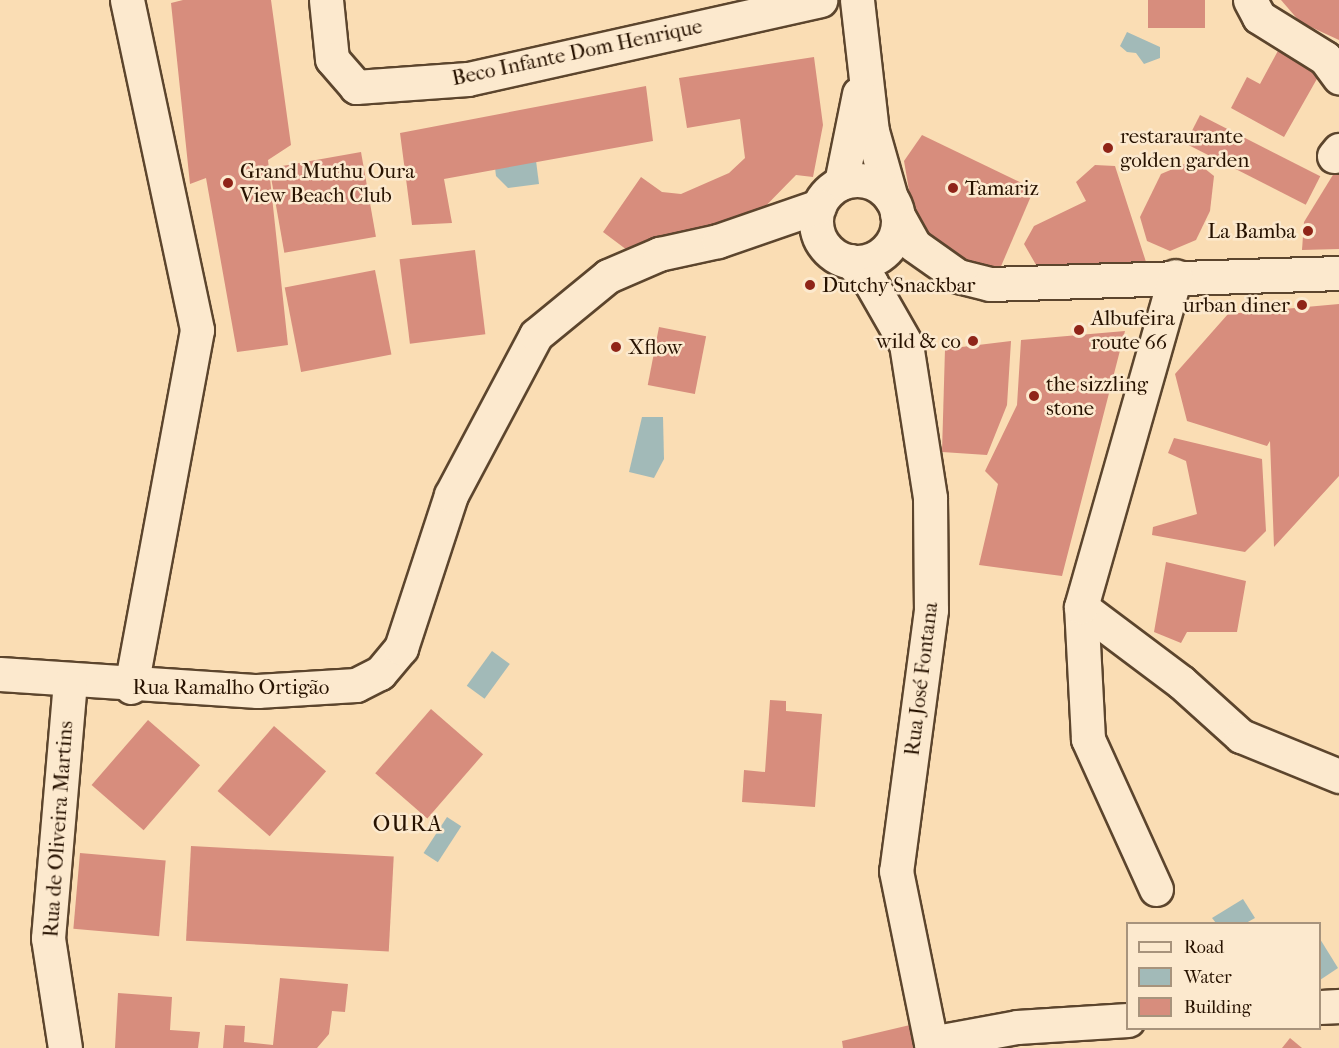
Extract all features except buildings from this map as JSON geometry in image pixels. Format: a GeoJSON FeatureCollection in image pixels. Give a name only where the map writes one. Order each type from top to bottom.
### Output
{"type":"FeatureCollection","features":[{"type":"Feature","properties":{"kind":"street"},"geometry":{"type":"LineString","coordinates":[[127,0],[196,330],[131,687]]}},
{"type":"Feature","properties":{"kind":"street","name":"Beco Infante Dom Henrique"},"geometry":{"type":"LineString","coordinates":[[326,0],[332,59],[356,87],[468,79],[820,0]]}},
{"type":"Feature","properties":{"kind":"street"},"geometry":{"type":"LineString","coordinates":[[857,0],[862,63],[894,206],[914,245],[969,279],[990,284],[1175,276],[1339,273]]}},
{"type":"Feature","properties":{"kind":"street"},"geometry":{"type":"LineString","coordinates":[[1250,0],[1259,16],[1325,58],[1339,77]]}},
{"type":"Feature","properties":{"kind":"street"},"geometry":{"type":"LineString","coordinates":[[862,63],[830,195],[816,218],[823,243],[850,261],[870,259],[887,249],[894,206]]}},
{"type":"Feature","properties":{"kind":"street"},"geometry":{"type":"LineString","coordinates":[[830,195],[868,182],[894,206]]}},
{"type":"Feature","properties":{"kind":"street","name":"Rua Ramalho Ortigão"},"geometry":{"type":"LineString","coordinates":[[0,674],[131,687],[316,691],[356,685],[380,674],[401,648],[451,495],[536,335],[608,276],[659,254],[718,242],[830,195]]}},
{"type":"Feature","properties":{"kind":"street","name":"Rua José Fontana"},"geometry":{"type":"LineString","coordinates":[[887,249],[890,311]]}},
{"type":"Feature","properties":{"kind":"street","name":"Rua José Fontana"},"geometry":{"type":"LineString","coordinates":[[850,261],[890,311],[906,344],[930,498],[931,610],[896,871],[931,1046]]}},
{"type":"Feature","properties":{"kind":"street"},"geometry":{"type":"LineString","coordinates":[[1156,889],[1088,739],[1081,607],[1175,276]]}},
{"type":"Feature","properties":{"kind":"street"},"geometry":{"type":"LineString","coordinates":[[1081,607],[1181,682],[1241,736],[1339,776]]}},
{"type":"Feature","properties":{"kind":"street","name":"Rua de Oliveira Martins"},"geometry":{"type":"LineString","coordinates":[[65,1048],[48,938],[70,682]]}},
{"type":"Feature","properties":{"kind":"street"},"geometry":{"type":"LineString","coordinates":[[1321,1007],[1339,1006]]}},
{"type":"Feature","properties":{"kind":"street"},"geometry":{"type":"LineString","coordinates":[[931,1046],[1017,1027],[1126,1020]]}},
{"type":"Feature","properties":{"kind":"water"},"geometry":{"type":"Polygon","coordinates":[[[1127,32],[1160,47],[1160,58],[1144,64],[1136,53],[1127,52],[1120,46],[1127,32]]]}},
{"type":"Feature","properties":{"kind":"water"},"geometry":{"type":"Polygon","coordinates":[[[535,153],[539,184],[508,188],[496,176],[494,159],[535,153]]]}},
{"type":"Feature","properties":{"kind":"water"},"geometry":{"type":"Polygon","coordinates":[[[642,417],[663,417],[664,459],[654,478],[629,472],[642,417]]]}},
{"type":"Feature","properties":{"kind":"water"},"geometry":{"type":"Polygon","coordinates":[[[492,651],[510,664],[485,699],[467,686],[492,651]]]}},
{"type":"Feature","properties":{"kind":"water"},"geometry":{"type":"Polygon","coordinates":[[[447,817],[461,826],[438,862],[424,853],[447,817]]]}},
{"type":"Feature","properties":{"kind":"water"},"geometry":{"type":"Polygon","coordinates":[[[1243,899],[1255,918],[1248,922],[1215,922],[1212,918],[1243,899]]]}},
{"type":"Feature","properties":{"kind":"water"},"geometry":{"type":"Polygon","coordinates":[[[1321,941],[1338,968],[1321,979],[1321,941]]]}},
{"type":"Feature","properties":{"kind":"place","name":"restaraurante golden garden"},"geometry":{"type":"Point","coordinates":[1108,148]}},
{"type":"Feature","properties":{"kind":"place","name":"Grand Muthu Oura View Beach Club"},"geometry":{"type":"Point","coordinates":[228,183]}},
{"type":"Feature","properties":{"kind":"place","name":"Tamariz"},"geometry":{"type":"Point","coordinates":[953,188]}},
{"type":"Feature","properties":{"kind":"place","name":"La Bamba"},"geometry":{"type":"Point","coordinates":[1308,231]}},
{"type":"Feature","properties":{"kind":"place","name":"Dutchy Snackbar"},"geometry":{"type":"Point","coordinates":[810,285]}},
{"type":"Feature","properties":{"kind":"place","name":"urban diner"},"geometry":{"type":"Point","coordinates":[1302,305]}},
{"type":"Feature","properties":{"kind":"place","name":"Albufeira route 66"},"geometry":{"type":"Point","coordinates":[1079,330]}},
{"type":"Feature","properties":{"kind":"place","name":"wild & co"},"geometry":{"type":"Point","coordinates":[973,341]}},
{"type":"Feature","properties":{"kind":"place","name":"Xflow"},"geometry":{"type":"Point","coordinates":[616,347]}},
{"type":"Feature","properties":{"kind":"place","name":"the sizzling stone"},"geometry":{"type":"Point","coordinates":[1034,396]}},
{"type":"Feature","properties":{"kind":"district","name":"OURA"},"geometry":{"type":"Point","coordinates":[408,825]}}]}
